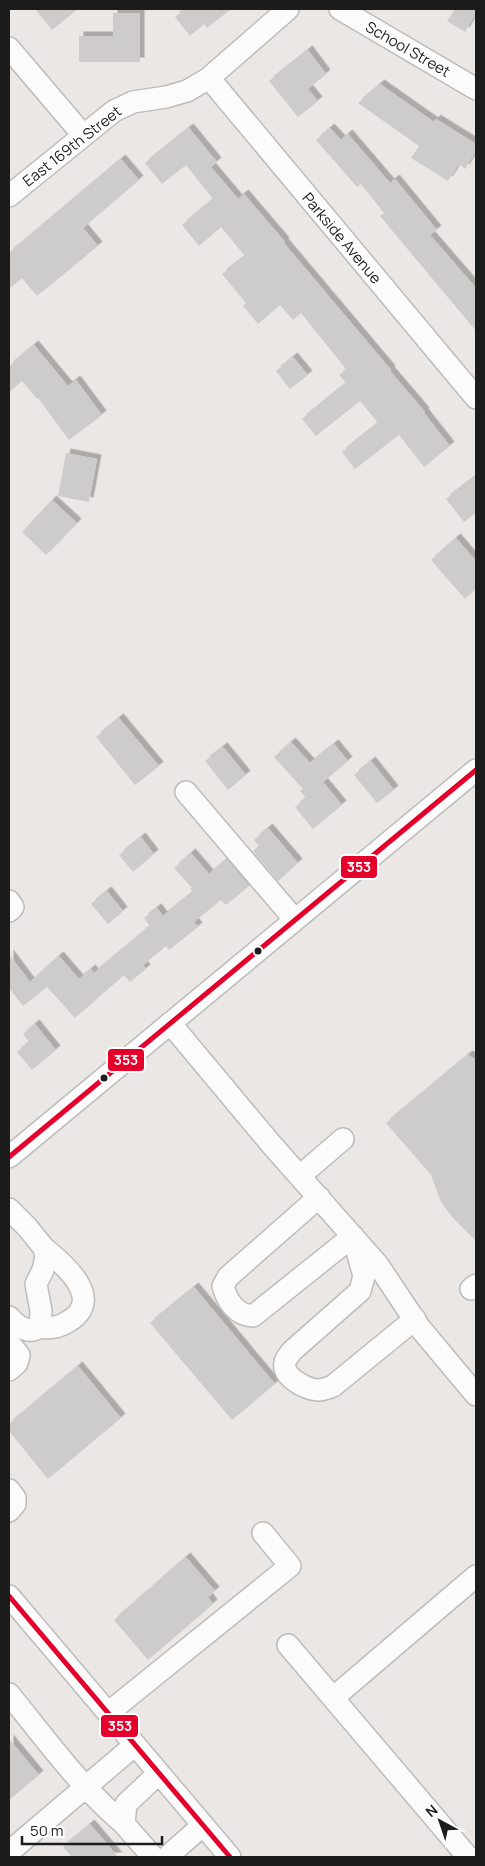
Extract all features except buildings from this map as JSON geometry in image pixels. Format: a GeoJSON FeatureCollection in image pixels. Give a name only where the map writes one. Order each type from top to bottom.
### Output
{"type":"FeatureCollection","features":[{"type":"Feature","properties":{"kind":"street","name":"East 169th Street"},"geometry":{"type":"LineString","coordinates":[[9,196],[114,111],[133,102],[166,97],[186,91],[209,78],[288,9]]}},
{"type":"Feature","properties":{"kind":"street","name":"School Street"},"geometry":{"type":"LineString","coordinates":[[340,9],[476,89]]}},
{"type":"Feature","properties":{"kind":"street"},"geometry":{"type":"LineString","coordinates":[[9,48],[82,135]]}},
{"type":"Feature","properties":{"kind":"street","name":"Parkside Avenue"},"geometry":{"type":"LineString","coordinates":[[209,78],[476,398]]}},
{"type":"Feature","properties":{"kind":"street"},"geometry":{"type":"LineString","coordinates":[[9,1157],[476,770]]}},
{"type":"Feature","properties":{"kind":"street"},"geometry":{"type":"LineString","coordinates":[[186,792],[295,920]]}},
{"type":"Feature","properties":{"kind":"street"},"geometry":{"type":"LineString","coordinates":[[9,901],[14,907],[9,911]]}},
{"type":"Feature","properties":{"kind":"street"},"geometry":{"type":"LineString","coordinates":[[170,1023],[318,1198],[378,1265],[415,1319],[476,1395]]}},
{"type":"Feature","properties":{"kind":"street"},"geometry":{"type":"LineString","coordinates":[[300,1176],[343,1139]]}},
{"type":"Feature","properties":{"kind":"street"},"geometry":{"type":"LineString","coordinates":[[318,1198],[228,1277],[223,1286],[226,1297],[235,1309],[244,1316],[253,1316],[352,1236]]}},
{"type":"Feature","properties":{"kind":"street"},"geometry":{"type":"LineString","coordinates":[[10,1213],[28,1227],[44,1248],[73,1275],[82,1289],[84,1299],[80,1312],[59,1327],[49,1328],[40,1326]]}},
{"type":"Feature","properties":{"kind":"street"},"geometry":{"type":"LineString","coordinates":[[352,1236],[364,1276],[360,1291],[292,1351],[285,1361],[286,1371],[297,1382],[309,1389],[321,1390],[333,1386],[354,1371],[415,1319]]}},
{"type":"Feature","properties":{"kind":"street"},"geometry":{"type":"LineString","coordinates":[[9,1317],[16,1325],[28,1330],[36,1330],[40,1326],[41,1311],[36,1284],[43,1270],[46,1257],[44,1248]]}},
{"type":"Feature","properties":{"kind":"street"},"geometry":{"type":"LineString","coordinates":[[9,1343],[19,1355],[17,1363],[9,1370]]}},
{"type":"Feature","properties":{"kind":"street"},"geometry":{"type":"LineString","coordinates":[[9,1490],[15,1498],[15,1504],[9,1511]]}},
{"type":"Feature","properties":{"kind":"street"},"geometry":{"type":"LineString","coordinates":[[108,1713],[290,1566],[263,1533]]}},
{"type":"Feature","properties":{"kind":"street"},"geometry":{"type":"LineString","coordinates":[[333,1698],[476,1576]]}},
{"type":"Feature","properties":{"kind":"street"},"geometry":{"type":"LineString","coordinates":[[9,1596],[230,1857]]}},
{"type":"Feature","properties":{"kind":"street"},"geometry":{"type":"LineString","coordinates":[[288,1645],[468,1857]]}},
{"type":"Feature","properties":{"kind":"street"},"geometry":{"type":"LineString","coordinates":[[9,1694],[85,1787],[104,1808],[124,1824],[153,1857]]}},
{"type":"Feature","properties":{"kind":"street"},"geometry":{"type":"LineString","coordinates":[[9,1852],[135,1745]]}},
{"type":"Feature","properties":{"kind":"street"},"geometry":{"type":"LineString","coordinates":[[124,1824],[126,1804],[159,1773]]}},
{"type":"Feature","properties":{"kind":"street"},"geometry":{"type":"LineString","coordinates":[[167,1857],[203,1825]]}},
{"type":"Feature","properties":{"kind":"transit line","name":"353"},"geometry":{"type":"LineString","coordinates":[[9,1157],[476,770]]}},
{"type":"Feature","properties":{"kind":"transit line","name":"353"},"geometry":{"type":"LineString","coordinates":[[9,1596],[230,1857]]}}]}
